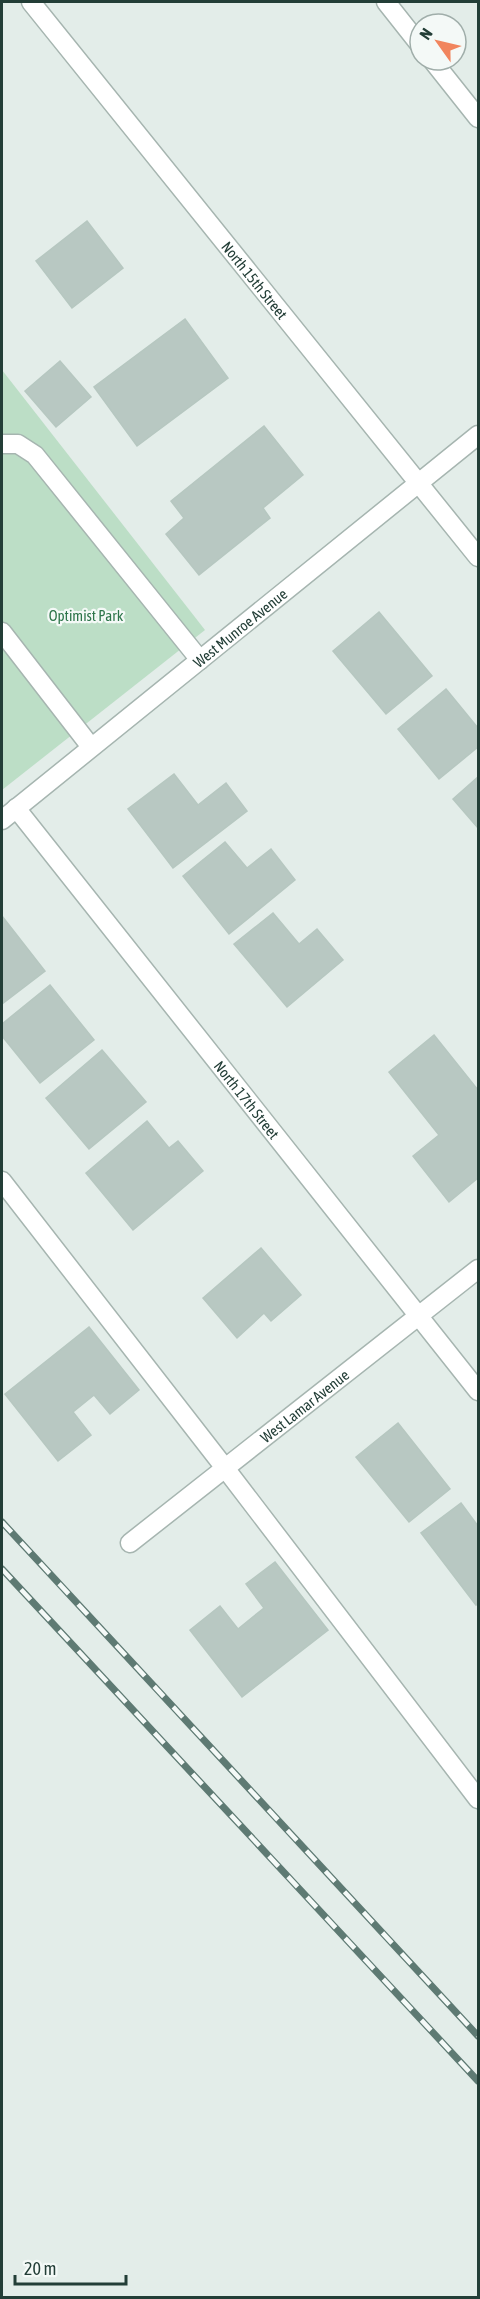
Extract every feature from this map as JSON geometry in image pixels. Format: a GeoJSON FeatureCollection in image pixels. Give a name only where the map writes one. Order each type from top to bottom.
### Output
{"type":"FeatureCollection","features":[{"type":"Feature","properties":{"kind":"street","name":"North 15th Street"},"geometry":{"type":"LineString","coordinates":[[31,2],[478,557]]}},
{"type":"Feature","properties":{"kind":"street"},"geometry":{"type":"LineString","coordinates":[[386,2],[408,30]]}},
{"type":"Feature","properties":{"kind":"street"},"geometry":{"type":"LineString","coordinates":[[442,72],[478,118]]}},
{"type":"Feature","properties":{"kind":"street","name":"West Munroe Avenue"},"geometry":{"type":"LineString","coordinates":[[2,820],[478,435]]}},
{"type":"Feature","properties":{"kind":"street"},"geometry":{"type":"LineString","coordinates":[[2,444],[18,444],[35,455],[200,660]]}},
{"type":"Feature","properties":{"kind":"street"},"geometry":{"type":"LineString","coordinates":[[2,632],[91,747]]}},
{"type":"Feature","properties":{"kind":"street","name":"North 17th Street"},"geometry":{"type":"LineString","coordinates":[[16,808],[478,1391]]}},
{"type":"Feature","properties":{"kind":"street"},"geometry":{"type":"LineString","coordinates":[[2,1180],[478,1799]]}},
{"type":"Feature","properties":{"kind":"street","name":"West Lamar Avenue"},"geometry":{"type":"LineString","coordinates":[[130,1543],[478,1269]]}},
{"type":"Feature","properties":{"kind":"green space","name":"Optimist Park"},"geometry":{"type":"Polygon","coordinates":[[[2,370],[205,630],[2,790],[2,370]]]}},
{"type":"Feature","properties":{"kind":"building"},"geometry":{"type":"Polygon","coordinates":[[[87,221],[123,268],[72,308],[36,261],[87,221]]]}},
{"type":"Feature","properties":{"kind":"building"},"geometry":{"type":"Polygon","coordinates":[[[185,319],[228,378],[137,446],[94,387],[185,319]]]}},
{"type":"Feature","properties":{"kind":"building"},"geometry":{"type":"Polygon","coordinates":[[[60,361],[91,397],[56,427],[25,391],[60,361]]]}},
{"type":"Feature","properties":{"kind":"building"},"geometry":{"type":"Polygon","coordinates":[[[264,426],[303,475],[263,508],[270,518],[199,575],[166,534],[184,518],[171,501],[264,426]]]}},
{"type":"Feature","properties":{"kind":"building"},"geometry":{"type":"Polygon","coordinates":[[[379,612],[432,676],[386,714],[333,651],[379,612]]]}},
{"type":"Feature","properties":{"kind":"building"},"geometry":{"type":"Polygon","coordinates":[[[446,689],[478,728],[478,747],[439,779],[398,729],[446,689]]]}},
{"type":"Feature","properties":{"kind":"building"},"geometry":{"type":"Polygon","coordinates":[[[174,774],[198,805],[226,783],[247,811],[173,868],[128,809],[174,774]]]}},
{"type":"Feature","properties":{"kind":"building"},"geometry":{"type":"Polygon","coordinates":[[[478,777],[478,828],[453,799],[478,777]]]}},
{"type":"Feature","properties":{"kind":"building"},"geometry":{"type":"Polygon","coordinates":[[[225,842],[247,868],[271,849],[295,880],[229,934],[183,876],[225,842]]]}},
{"type":"Feature","properties":{"kind":"building"},"geometry":{"type":"Polygon","coordinates":[[[273,913],[299,944],[317,929],[343,960],[287,1007],[234,944],[273,913]]]}},
{"type":"Feature","properties":{"kind":"building"},"geometry":{"type":"Polygon","coordinates":[[[2,916],[45,971],[2,1004],[2,916]]]}},
{"type":"Feature","properties":{"kind":"building"},"geometry":{"type":"Polygon","coordinates":[[[50,985],[94,1040],[40,1083],[2,1036],[2,1024],[50,985]]]}},
{"type":"Feature","properties":{"kind":"building"},"geometry":{"type":"Polygon","coordinates":[[[434,1035],[478,1090],[478,1178],[449,1202],[413,1156],[439,1135],[389,1072],[434,1035]]]}},
{"type":"Feature","properties":{"kind":"building"},"geometry":{"type":"Polygon","coordinates":[[[102,1050],[146,1102],[89,1149],[46,1098],[102,1050]]]}},
{"type":"Feature","properties":{"kind":"building"},"geometry":{"type":"Polygon","coordinates":[[[147,1121],[169,1148],[178,1141],[203,1171],[133,1230],[86,1173],[147,1121]]]}},
{"type":"Feature","properties":{"kind":"building"},"geometry":{"type":"Polygon","coordinates":[[[261,1248],[301,1295],[271,1321],[264,1313],[237,1338],[203,1298],[261,1248]]]}},
{"type":"Feature","properties":{"kind":"building"},"geometry":{"type":"Polygon","coordinates":[[[89,1327],[139,1390],[110,1414],[94,1395],[73,1412],[91,1435],[58,1461],[5,1394],[89,1327]]]}},
{"type":"Feature","properties":{"kind":"building"},"geometry":{"type":"Polygon","coordinates":[[[398,1423],[450,1489],[409,1522],[356,1457],[398,1423]]]}},
{"type":"Feature","properties":{"kind":"building"},"geometry":{"type":"Polygon","coordinates":[[[461,1503],[478,1526],[478,1603],[476,1605],[421,1533],[461,1503]]]}},
{"type":"Feature","properties":{"kind":"building"},"geometry":{"type":"Polygon","coordinates":[[[275,1562],[328,1630],[242,1697],[190,1630],[220,1606],[238,1629],[264,1608],[246,1584],[275,1562]]]}},
{"type":"Feature","properties":{"kind":"railway"},"geometry":{"type":"LineString","coordinates":[[2,1522],[478,2036]]}},
{"type":"Feature","properties":{"kind":"railway"},"geometry":{"type":"LineString","coordinates":[[2,1569],[478,2081]]}}]}
